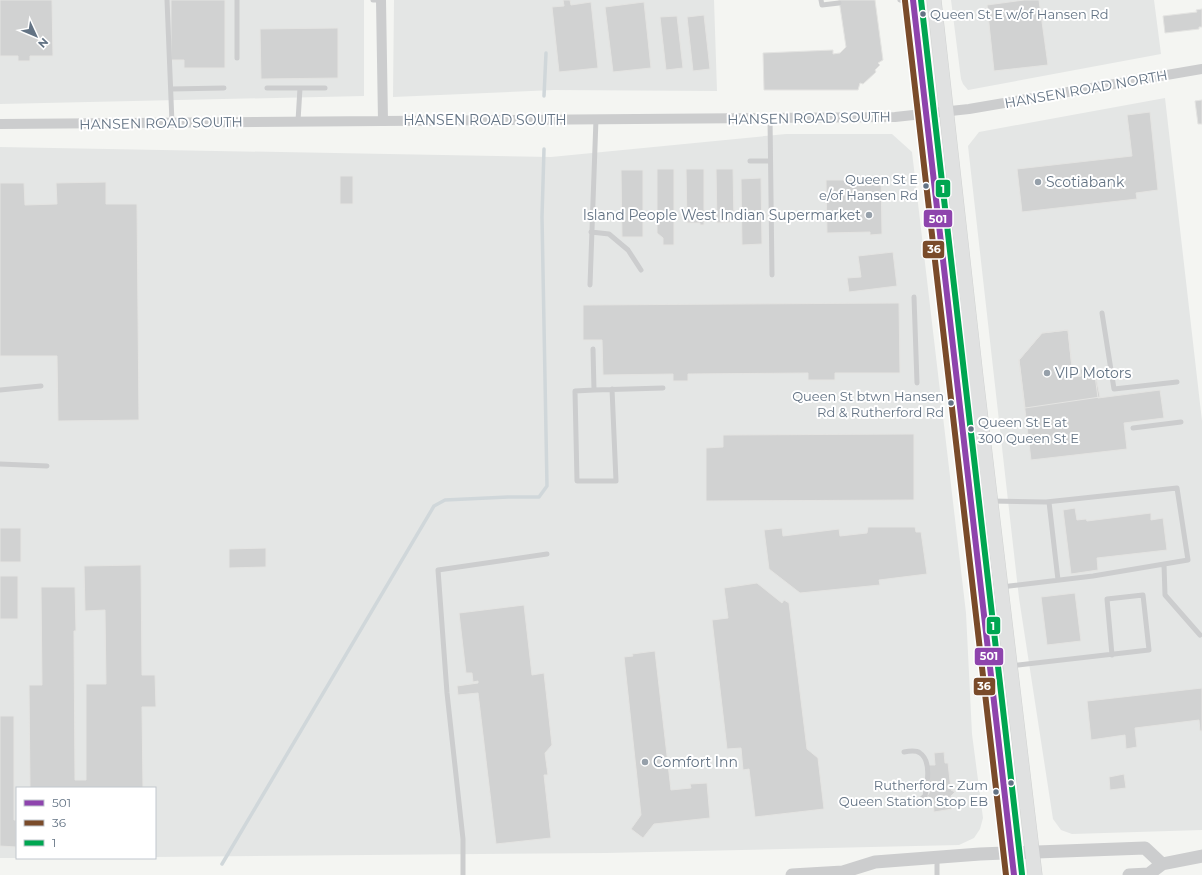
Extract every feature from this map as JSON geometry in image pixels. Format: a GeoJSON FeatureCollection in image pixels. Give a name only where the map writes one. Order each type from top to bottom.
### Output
{"type":"FeatureCollection","features":[{"type":"Feature","properties":{"kind":"main road"},"geometry":{"type":"LineString","coordinates":[[934,0],[990,501],[1035,875]]}},
{"type":"Feature","properties":{"kind":"main road"},"geometry":{"type":"LineString","coordinates":[[913,3],[1014,875]]}},
{"type":"Feature","properties":{"kind":"street"},"geometry":{"type":"LineString","coordinates":[[382,0],[383,121]]}},
{"type":"Feature","properties":{"kind":"street","name":"HANSEN ROAD NORTH"},"geometry":{"type":"LineString","coordinates":[[970,109],[1202,69]]}},
{"type":"Feature","properties":{"kind":"street","name":"HANSEN ROAD SOUTH"},"geometry":{"type":"LineString","coordinates":[[0,124],[895,117],[970,109]]}},
{"type":"Feature","properties":{"kind":"street"},"geometry":{"type":"LineString","coordinates":[[792,875],[846,874],[875,862],[937,857],[1145,848],[1162,864]]}},
{"type":"Feature","properties":{"kind":"street"},"geometry":{"type":"LineString","coordinates":[[1129,875],[1149,874],[1162,864],[1202,856]]}},
{"type":"Feature","properties":{"kind":"lane"},"geometry":{"type":"LineString","coordinates":[[167,0],[172,123]]}},
{"type":"Feature","properties":{"kind":"lane"},"geometry":{"type":"LineString","coordinates":[[237,0],[237,58]]}},
{"type":"Feature","properties":{"kind":"lane"},"geometry":{"type":"LineString","coordinates":[[373,0],[382,0]]}},
{"type":"Feature","properties":{"kind":"lane"},"geometry":{"type":"LineString","coordinates":[[821,0],[822,5],[839,3]]}},
{"type":"Feature","properties":{"kind":"lane"},"geometry":{"type":"LineString","coordinates":[[900,0],[913,3]]}},
{"type":"Feature","properties":{"kind":"lane"},"geometry":{"type":"LineString","coordinates":[[171,89],[224,88]]}},
{"type":"Feature","properties":{"kind":"lane"},"geometry":{"type":"LineString","coordinates":[[267,88],[325,88]]}},
{"type":"Feature","properties":{"kind":"lane"},"geometry":{"type":"LineString","coordinates":[[298,121],[300,88]]}},
{"type":"Feature","properties":{"kind":"lane"},"geometry":{"type":"LineString","coordinates":[[770,118],[769,161],[772,275]]}},
{"type":"Feature","properties":{"kind":"lane"},"geometry":{"type":"LineString","coordinates":[[590,285],[596,120]]}},
{"type":"Feature","properties":{"kind":"lane"},"geometry":{"type":"LineString","coordinates":[[750,161],[769,161]]}},
{"type":"Feature","properties":{"kind":"lane"},"geometry":{"type":"LineString","coordinates":[[591,232],[609,234],[628,250],[641,270]]}},
{"type":"Feature","properties":{"kind":"lane"},"geometry":{"type":"LineString","coordinates":[[914,297],[917,383]]}},
{"type":"Feature","properties":{"kind":"lane"},"geometry":{"type":"LineString","coordinates":[[1102,313],[1114,389],[1177,382]]}},
{"type":"Feature","properties":{"kind":"lane"},"geometry":{"type":"LineString","coordinates":[[593,349],[594,390]]}},
{"type":"Feature","properties":{"kind":"lane"},"geometry":{"type":"LineString","coordinates":[[0,390],[41,386]]}},
{"type":"Feature","properties":{"kind":"lane"},"geometry":{"type":"LineString","coordinates":[[612,389],[616,481],[577,482],[575,391],[612,389],[663,388]]}},
{"type":"Feature","properties":{"kind":"lane"},"geometry":{"type":"LineString","coordinates":[[1133,428],[1181,422]]}},
{"type":"Feature","properties":{"kind":"lane"},"geometry":{"type":"LineString","coordinates":[[0,464],[47,466]]}},
{"type":"Feature","properties":{"kind":"lane"},"geometry":{"type":"LineString","coordinates":[[990,501],[1048,502],[1176,488],[1188,560],[1058,580],[1000,587]]}},
{"type":"Feature","properties":{"kind":"lane"},"geometry":{"type":"LineString","coordinates":[[1048,502],[1058,580]]}},
{"type":"Feature","properties":{"kind":"lane"},"geometry":{"type":"LineString","coordinates":[[463,875],[463,839],[447,693],[438,570],[547,554]]}},
{"type":"Feature","properties":{"kind":"lane"},"geometry":{"type":"LineString","coordinates":[[1164,564],[1165,595],[1200,635]]}},
{"type":"Feature","properties":{"kind":"lane"},"geometry":{"type":"LineString","coordinates":[[990,668],[1112,655],[1149,650],[1143,595],[1107,599],[1112,655]]}},
{"type":"Feature","properties":{"kind":"lane"},"geometry":{"type":"LineString","coordinates":[[904,752],[915,751],[920,753],[926,761],[927,774],[924,796],[918,802],[910,803]]}},
{"type":"Feature","properties":{"kind":"lane"},"geometry":{"type":"LineString","coordinates":[[937,857],[937,875]]}},
{"type":"Feature","properties":{"kind":"shaded area"},"geometry":{"type":"Polygon","coordinates":[[[0,0],[364,0],[364,96],[0,104],[0,0]]]}},
{"type":"Feature","properties":{"kind":"shaded area"},"geometry":{"type":"Polygon","coordinates":[[[394,0],[714,0],[717,91],[554,90],[393,97],[394,0]]]}},
{"type":"Feature","properties":{"kind":"shaded area"},"geometry":{"type":"Polygon","coordinates":[[[951,0],[1154,0],[1161,54],[968,90],[961,79],[951,0]]]}},
{"type":"Feature","properties":{"kind":"shaded area"},"geometry":{"type":"Polygon","coordinates":[[[1165,98],[1202,421],[1202,830],[1072,834],[1061,830],[1053,819],[1019,598],[968,146],[979,132],[1165,98]]]}},
{"type":"Feature","properties":{"kind":"shaded area"},"geometry":{"type":"Polygon","coordinates":[[[786,134],[892,134],[912,152],[966,613],[972,734],[983,818],[980,829],[974,838],[959,845],[606,853],[156,857],[156,787],[16,787],[16,858],[0,858],[0,147],[551,157],[786,134]]]}},
{"type":"Feature","properties":{"kind":"building"},"geometry":{"type":"Polygon","coordinates":[[[0,0],[52,0],[53,56],[30,56],[30,61],[18,61],[18,56],[0,56],[0,0]]]}},
{"type":"Feature","properties":{"kind":"building"},"geometry":{"type":"Polygon","coordinates":[[[171,0],[225,0],[225,68],[184,68],[184,60],[171,60],[171,0]]]}},
{"type":"Feature","properties":{"kind":"building"},"geometry":{"type":"Polygon","coordinates":[[[563,0],[570,0],[571,5],[591,2],[598,68],[559,72],[552,7],[564,6],[563,0]]]}},
{"type":"Feature","properties":{"kind":"building"},"geometry":{"type":"Polygon","coordinates":[[[839,0],[875,0],[883,60],[878,63],[880,65],[875,70],[876,72],[863,84],[860,83],[858,90],[764,90],[763,53],[833,50],[833,54],[840,53],[846,47],[839,0]]]}},
{"type":"Feature","properties":{"kind":"building"},"geometry":{"type":"Polygon","coordinates":[[[1024,0],[1039,0],[1048,65],[994,71],[987,5],[1024,0]]]}},
{"type":"Feature","properties":{"kind":"building"},"geometry":{"type":"Polygon","coordinates":[[[644,2],[651,68],[613,72],[605,7],[644,2]]]}},
{"type":"Feature","properties":{"kind":"building"},"geometry":{"type":"Polygon","coordinates":[[[1202,9],[1202,27],[1199,27],[1199,29],[1165,33],[1163,16],[1197,12],[1196,10],[1202,9]]]}},
{"type":"Feature","properties":{"kind":"building"},"geometry":{"type":"Polygon","coordinates":[[[704,15],[710,69],[693,71],[687,17],[704,15]]]}},
{"type":"Feature","properties":{"kind":"building"},"geometry":{"type":"Polygon","coordinates":[[[677,16],[683,68],[666,70],[660,17],[677,16]]]}},
{"type":"Feature","properties":{"kind":"building"},"geometry":{"type":"Polygon","coordinates":[[[338,28],[338,78],[261,79],[260,29],[338,28]]]}},
{"type":"Feature","properties":{"kind":"building"},"geometry":{"type":"Polygon","coordinates":[[[1202,100],[1202,124],[1198,124],[1195,101],[1202,100]]]}},
{"type":"Feature","properties":{"kind":"building"},"geometry":{"type":"Polygon","coordinates":[[[1150,112],[1158,190],[1136,193],[1137,199],[1022,212],[1017,169],[1132,156],[1127,115],[1150,112]]]}},
{"type":"Feature","properties":{"kind":"building"},"geometry":{"type":"Polygon","coordinates":[[[657,169],[674,169],[674,245],[663,245],[663,238],[657,233],[657,169]]]}},
{"type":"Feature","properties":{"kind":"building"},"geometry":{"type":"Polygon","coordinates":[[[686,169],[704,169],[704,225],[700,225],[700,223],[687,223],[686,169]]]}},
{"type":"Feature","properties":{"kind":"building"},"geometry":{"type":"Polygon","coordinates":[[[716,169],[733,169],[734,222],[717,223],[716,169]]]}},
{"type":"Feature","properties":{"kind":"building"},"geometry":{"type":"Polygon","coordinates":[[[621,170],[643,170],[643,237],[622,237],[621,170]]]}},
{"type":"Feature","properties":{"kind":"building"},"geometry":{"type":"Polygon","coordinates":[[[340,176],[353,176],[353,204],[340,204],[340,176]]]}},
{"type":"Feature","properties":{"kind":"building"},"geometry":{"type":"Polygon","coordinates":[[[881,177],[882,234],[870,235],[870,232],[827,233],[826,180],[868,180],[868,178],[881,177]]]}},
{"type":"Feature","properties":{"kind":"building"},"geometry":{"type":"Polygon","coordinates":[[[761,178],[762,244],[742,245],[741,179],[761,178]]]}},
{"type":"Feature","properties":{"kind":"building"},"geometry":{"type":"Polygon","coordinates":[[[106,182],[106,204],[137,204],[139,420],[58,421],[57,356],[0,356],[0,183],[24,183],[25,205],[57,204],[56,183],[106,182]]]}},
{"type":"Feature","properties":{"kind":"building"},"geometry":{"type":"Polygon","coordinates":[[[893,252],[897,286],[849,292],[847,278],[861,277],[858,256],[893,252]]]}},
{"type":"Feature","properties":{"kind":"building"},"geometry":{"type":"Polygon","coordinates":[[[899,303],[900,373],[835,373],[835,380],[808,380],[808,373],[688,374],[688,381],[673,381],[673,374],[603,375],[602,340],[583,340],[583,305],[899,303]]]}},
{"type":"Feature","properties":{"kind":"building"},"geometry":{"type":"Polygon","coordinates":[[[1068,330],[1073,377],[1081,376],[1080,369],[1094,368],[1098,398],[1160,390],[1164,418],[1124,423],[1127,449],[1031,460],[1019,360],[1042,333],[1068,330]]]}},
{"type":"Feature","properties":{"kind":"building","name":"VIP Motors"},"geometry":{"type":"Polygon","coordinates":[[[1068,330],[1073,377],[1081,376],[1080,369],[1094,368],[1100,397],[1025,408],[1019,360],[1042,333],[1068,330]]]}},
{"type":"Feature","properties":{"kind":"building"},"geometry":{"type":"Polygon","coordinates":[[[914,434],[914,500],[706,501],[706,448],[723,447],[723,435],[914,434]]]}},
{"type":"Feature","properties":{"kind":"building"},"geometry":{"type":"Polygon","coordinates":[[[1075,508],[1077,520],[1086,519],[1087,521],[1151,513],[1151,520],[1163,518],[1167,550],[1097,558],[1098,570],[1071,574],[1063,510],[1075,508]]]}},
{"type":"Feature","properties":{"kind":"building"},"geometry":{"type":"Polygon","coordinates":[[[868,527],[915,527],[916,532],[921,532],[927,574],[879,580],[880,585],[800,593],[769,569],[764,530],[782,528],[783,536],[839,529],[840,536],[867,533],[868,527]]]}},
{"type":"Feature","properties":{"kind":"building"},"geometry":{"type":"Polygon","coordinates":[[[0,528],[21,528],[21,562],[0,562],[0,528]]]}},
{"type":"Feature","properties":{"kind":"building"},"geometry":{"type":"Polygon","coordinates":[[[266,548],[266,567],[229,568],[229,549],[266,548]]]}},
{"type":"Feature","properties":{"kind":"building"},"geometry":{"type":"Polygon","coordinates":[[[141,565],[142,675],[155,675],[156,707],[142,707],[143,787],[30,787],[29,685],[42,685],[41,587],[75,587],[75,780],[86,780],[86,684],[106,684],[105,610],[85,611],[84,566],[141,565]]]}},
{"type":"Feature","properties":{"kind":"building"},"geometry":{"type":"Polygon","coordinates":[[[0,576],[18,576],[18,619],[0,619],[0,576]]]}},
{"type":"Feature","properties":{"kind":"building"},"geometry":{"type":"Polygon","coordinates":[[[757,583],[782,603],[784,600],[789,603],[807,749],[818,758],[824,809],[755,817],[749,769],[743,770],[741,748],[727,749],[712,620],[728,618],[724,588],[757,583]]]}},
{"type":"Feature","properties":{"kind":"building"},"geometry":{"type":"Polygon","coordinates":[[[1075,593],[1081,641],[1047,645],[1041,597],[1075,593]]]}},
{"type":"Feature","properties":{"kind":"building"},"geometry":{"type":"Polygon","coordinates":[[[524,605],[532,675],[544,673],[552,745],[545,753],[548,775],[544,775],[551,838],[496,844],[478,693],[458,695],[457,686],[478,683],[478,681],[473,682],[472,673],[466,673],[459,613],[524,605]]]}},
{"type":"Feature","properties":{"kind":"building"},"geometry":{"type":"Polygon","coordinates":[[[655,651],[671,790],[691,788],[690,784],[707,783],[710,818],[654,824],[643,838],[631,829],[641,815],[624,657],[633,656],[632,654],[655,651]]]}},
{"type":"Feature","properties":{"kind":"building"},"geometry":{"type":"Polygon","coordinates":[[[1202,688],[1202,731],[1200,731],[1199,720],[1135,728],[1137,747],[1126,749],[1125,735],[1091,740],[1087,701],[1202,688]]]}},
{"type":"Feature","properties":{"kind":"building"},"geometry":{"type":"Polygon","coordinates":[[[0,716],[14,716],[14,820],[16,820],[16,847],[0,846],[0,716]]]}},
{"type":"Feature","properties":{"kind":"building"},"geometry":{"type":"Polygon","coordinates":[[[944,752],[945,763],[948,763],[951,790],[955,792],[951,796],[952,809],[934,812],[933,799],[927,796],[930,792],[928,765],[935,765],[934,753],[944,752]]]}},
{"type":"Feature","properties":{"kind":"building"},"geometry":{"type":"Polygon","coordinates":[[[1124,774],[1126,788],[1110,790],[1109,777],[1124,774]]]}},
{"type":"Feature","properties":{"kind":"waterway"},"geometry":{"type":"LineString","coordinates":[[544,96],[546,53]]}},
{"type":"Feature","properties":{"kind":"waterway"},"geometry":{"type":"LineString","coordinates":[[222,864],[434,506],[445,500],[539,497],[547,486],[542,217],[544,149]]}},
{"type":"Feature","properties":{"kind":"transit line","name":"501"},"geometry":{"type":"LineString","coordinates":[[913,0],[1014,875]]}},
{"type":"Feature","properties":{"kind":"transit line","name":"1"},"geometry":{"type":"LineString","coordinates":[[921,0],[1022,874]]}},
{"type":"Feature","properties":{"kind":"transit line","name":"36"},"geometry":{"type":"LineString","coordinates":[[905,1],[1006,875]]}},
{"type":"Feature","properties":{"kind":"place","name":"Queen St E w/of Hansen Rd"},"geometry":{"type":"Point","coordinates":[923,14]}},
{"type":"Feature","properties":{"kind":"place","name":"Scotiabank"},"geometry":{"type":"Point","coordinates":[1038,182]}},
{"type":"Feature","properties":{"kind":"place","name":"Queen St E e/of Hansen Rd"},"geometry":{"type":"Point","coordinates":[926,186]}},
{"type":"Feature","properties":{"kind":"place","name":"Island People West Indian Supermarket"},"geometry":{"type":"Point","coordinates":[869,215]}},
{"type":"Feature","properties":{"kind":"place","name":"VIP Motors"},"geometry":{"type":"Point","coordinates":[1047,373]}},
{"type":"Feature","properties":{"kind":"place","name":"Queen St btwn Hansen Rd & Rutherford Rd"},"geometry":{"type":"Point","coordinates":[951,403]}},
{"type":"Feature","properties":{"kind":"place","name":"Queen St E at 300 Queen St E"},"geometry":{"type":"Point","coordinates":[971,429]}},
{"type":"Feature","properties":{"kind":"place","name":"Comfort Inn"},"geometry":{"type":"Point","coordinates":[645,762]}},
{"type":"Feature","properties":{"kind":"place","name":"Rutherford - Zum Queen Station Stop EB"},"geometry":{"type":"Point","coordinates":[996,792]}}]}
